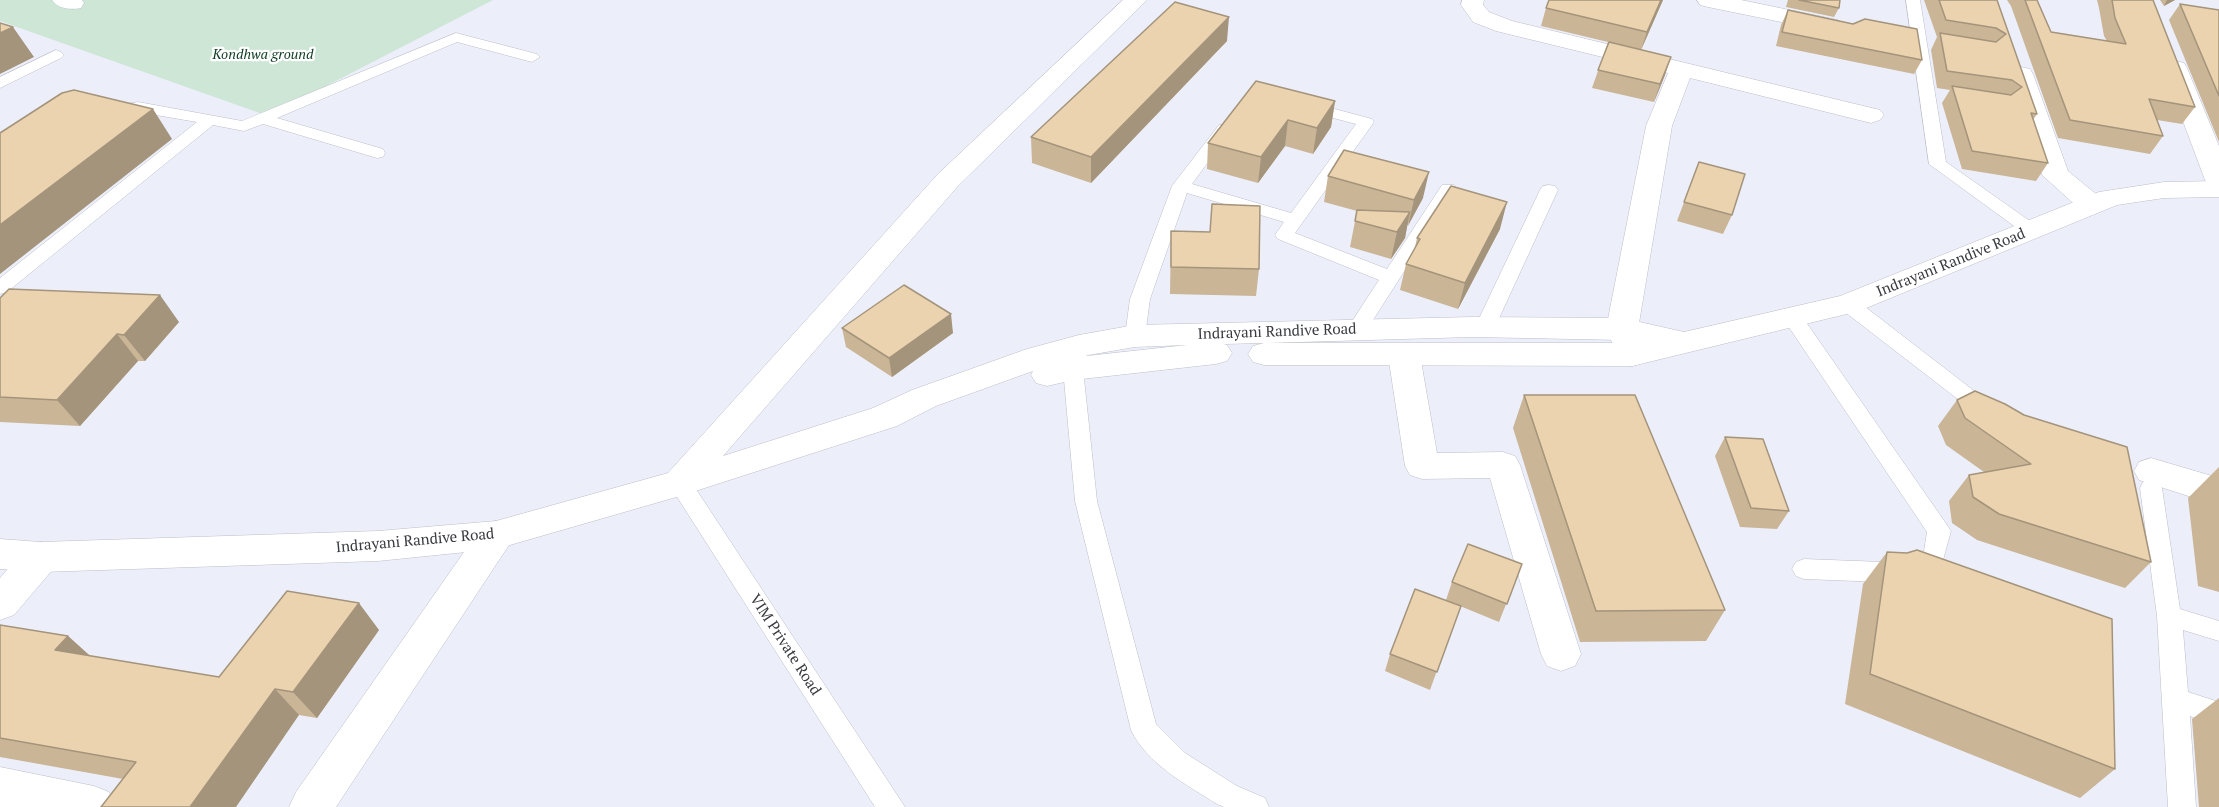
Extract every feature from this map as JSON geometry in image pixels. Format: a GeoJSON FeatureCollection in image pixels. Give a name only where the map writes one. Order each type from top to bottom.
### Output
{"type":"FeatureCollection","features":[{"type":"Feature","properties":{"kind":"street"},"geometry":{"type":"LineString","coordinates":[[680,483],[948,180],[1136,0]]}},
{"type":"Feature","properties":{"kind":"street"},"geometry":{"type":"LineString","coordinates":[[1473,0],[1472,5],[1481,17],[1504,26],[1871,115]]}},
{"type":"Feature","properties":{"kind":"street"},"geometry":{"type":"LineString","coordinates":[[1708,0],[1847,28]]}},
{"type":"Feature","properties":{"kind":"street"},"geometry":{"type":"LineString","coordinates":[[2167,47],[2219,180]]}},
{"type":"Feature","properties":{"kind":"street"},"geometry":{"type":"LineString","coordinates":[[2013,51],[2056,175],[2092,205]]}},
{"type":"Feature","properties":{"kind":"street"},"geometry":{"type":"LineString","coordinates":[[1627,342],[1659,126],[1682,69]]}},
{"type":"Feature","properties":{"kind":"street","name":"Indrayani Randive Road"},"geometry":{"type":"LineString","coordinates":[[1076,357],[1216,353],[1404,355],[1627,342],[1682,342],[1848,304],[2109,198],[2143,191],[2185,187],[2219,189]]}},
{"type":"Feature","properties":{"kind":"street","name":"Indrayani Randive Road"},"geometry":{"type":"LineString","coordinates":[[0,554],[41,557],[378,546],[496,535],[680,483],[885,417],[931,415],[1046,375],[1076,357],[1135,336],[1485,327],[1627,342]]}},
{"type":"Feature","properties":{"kind":"street"},"geometry":{"type":"LineString","coordinates":[[1404,355],[1422,466],[1503,465],[1560,654]]}},
{"type":"Feature","properties":{"kind":"street"},"geometry":{"type":"LineString","coordinates":[[2151,480],[2219,492]]}},
{"type":"Feature","properties":{"kind":"street"},"geometry":{"type":"LineString","coordinates":[[312,807],[496,535]]}},
{"type":"Feature","properties":{"kind":"street"},"geometry":{"type":"LineString","coordinates":[[0,604],[41,557]]}},
{"type":"Feature","properties":{"kind":"street"},"geometry":{"type":"LineString","coordinates":[[0,787],[94,807]]}},
{"type":"Feature","properties":{"kind":"lane"},"geometry":{"type":"LineString","coordinates":[[1913,0],[1925,42],[1927,94],[1938,164],[2031,230]]}},
{"type":"Feature","properties":{"kind":"lane"},"geometry":{"type":"LineString","coordinates":[[108,109],[138,106],[244,126],[456,37],[532,57]]}},
{"type":"Feature","properties":{"kind":"lane"},"geometry":{"type":"LineString","coordinates":[[0,83],[56,55]]}},
{"type":"Feature","properties":{"kind":"lane"},"geometry":{"type":"LineString","coordinates":[[1927,94],[1948,97]]}},
{"type":"Feature","properties":{"kind":"lane"},"geometry":{"type":"LineString","coordinates":[[1287,101],[1366,122],[1284,235],[1390,277]]}},
{"type":"Feature","properties":{"kind":"lane"},"geometry":{"type":"LineString","coordinates":[[1135,336],[1140,299],[1181,186],[1239,111]]}},
{"type":"Feature","properties":{"kind":"lane"},"geometry":{"type":"LineString","coordinates":[[264,119],[377,153]]}},
{"type":"Feature","properties":{"kind":"lane"},"geometry":{"type":"LineString","coordinates":[[0,288],[210,120]]}},
{"type":"Feature","properties":{"kind":"lane"},"geometry":{"type":"LineString","coordinates":[[1181,186],[1295,220]]}},
{"type":"Feature","properties":{"kind":"lane"},"geometry":{"type":"LineString","coordinates":[[1357,330],[1448,189]]}},
{"type":"Feature","properties":{"kind":"lane"},"geometry":{"type":"LineString","coordinates":[[1485,327],[1549,190]]}},
{"type":"Feature","properties":{"kind":"lane"},"geometry":{"type":"LineString","coordinates":[[1848,304],[1975,402],[2007,414]]}},
{"type":"Feature","properties":{"kind":"lane"},"geometry":{"type":"LineString","coordinates":[[1792,317],[1940,531],[1934,557],[1883,572],[1804,569]]}},
{"type":"Feature","properties":{"kind":"lane"},"geometry":{"type":"LineString","coordinates":[[1076,357],[1086,501],[1144,730],[1175,762],[1227,795],[1255,807]]}},
{"type":"Feature","properties":{"kind":"lane"},"geometry":{"type":"LineString","coordinates":[[2151,480],[2169,616],[2182,807]]}},
{"type":"Feature","properties":{"kind":"lane","name":"VIM Private Road"},"geometry":{"type":"LineString","coordinates":[[680,483],[891,807]]}},
{"type":"Feature","properties":{"kind":"lane"},"geometry":{"type":"LineString","coordinates":[[2169,616],[2219,631]]}},
{"type":"Feature","properties":{"kind":"lane"},"geometry":{"type":"LineString","coordinates":[[2176,700],[2219,714]]}},
{"type":"Feature","properties":{"kind":"green space","name":"Kondhwa ground"},"geometry":{"type":"Polygon","coordinates":[[[0,0],[493,0],[268,116],[0,21],[0,0]]]}},
{"type":"Feature","properties":{"kind":"building"},"geometry":{"type":"Polygon","coordinates":[[[1549,0],[1661,0],[1647,32],[1546,8],[1549,0]]]}},
{"type":"Feature","properties":{"kind":"building"},"geometry":{"type":"Polygon","coordinates":[[[1799,0],[1840,0],[1839,8],[1799,0]]]}},
{"type":"Feature","properties":{"kind":"building"},"geometry":{"type":"Polygon","coordinates":[[[1939,0],[1997,0],[2037,114],[2031,113],[2048,163],[1972,151],[1952,86],[2011,95],[2022,87],[2012,80],[1947,71],[1940,33],[1996,42],[2006,34],[1996,28],[1946,20],[1939,0]]]}},
{"type":"Feature","properties":{"kind":"building"},"geometry":{"type":"Polygon","coordinates":[[[2025,0],[2037,0],[2051,32],[2126,44],[2115,18],[2112,0],[2153,0],[2195,107],[2149,99],[2163,136],[2070,120],[2025,0]]]}},
{"type":"Feature","properties":{"kind":"building"},"geometry":{"type":"Polygon","coordinates":[[[1175,2],[1229,17],[1091,157],[1031,137],[1175,2]]]}},
{"type":"Feature","properties":{"kind":"building"},"geometry":{"type":"Polygon","coordinates":[[[2180,4],[2219,10],[2219,96],[2180,4]]]}},
{"type":"Feature","properties":{"kind":"building"},"geometry":{"type":"Polygon","coordinates":[[[1788,10],[1853,24],[1865,19],[1917,29],[1922,60],[1782,32],[1788,10]]]}},
{"type":"Feature","properties":{"kind":"building"},"geometry":{"type":"Polygon","coordinates":[[[0,23],[13,27],[0,33],[0,23]]]}},
{"type":"Feature","properties":{"kind":"building"},"geometry":{"type":"Polygon","coordinates":[[[1609,42],[1671,57],[1660,84],[1598,70],[1609,42]]]}},
{"type":"Feature","properties":{"kind":"building"},"geometry":{"type":"Polygon","coordinates":[[[1256,81],[1335,101],[1317,128],[1288,120],[1261,157],[1208,143],[1256,81]]]}},
{"type":"Feature","properties":{"kind":"building"},"geometry":{"type":"Polygon","coordinates":[[[74,90],[153,109],[0,225],[0,133],[62,93],[74,90]]]}},
{"type":"Feature","properties":{"kind":"building"},"geometry":{"type":"Polygon","coordinates":[[[1344,150],[1429,172],[1414,200],[1328,176],[1344,150]]]}},
{"type":"Feature","properties":{"kind":"building"},"geometry":{"type":"Polygon","coordinates":[[[1699,162],[1745,174],[1732,215],[1684,202],[1699,162]]]}},
{"type":"Feature","properties":{"kind":"building"},"geometry":{"type":"Polygon","coordinates":[[[1451,186],[1507,202],[1465,283],[1406,264],[1420,239],[1417,238],[1451,186]]]}},
{"type":"Feature","properties":{"kind":"building"},"geometry":{"type":"Polygon","coordinates":[[[1212,204],[1260,206],[1259,269],[1171,267],[1171,231],[1210,232],[1212,204]]]}},
{"type":"Feature","properties":{"kind":"building"},"geometry":{"type":"Polygon","coordinates":[[[1357,210],[1410,212],[1397,232],[1355,221],[1357,210]]]}},
{"type":"Feature","properties":{"kind":"building"},"geometry":{"type":"Polygon","coordinates":[[[904,285],[951,314],[889,358],[842,328],[904,285]]]}},
{"type":"Feature","properties":{"kind":"building"},"geometry":{"type":"Polygon","coordinates":[[[9,289],[160,295],[124,335],[117,334],[57,400],[0,397],[0,298],[9,289]]]}},
{"type":"Feature","properties":{"kind":"building"},"geometry":{"type":"Polygon","coordinates":[[[1975,391],[2024,415],[2127,447],[2151,562],[1999,514],[1973,497],[1969,475],[2031,464],[1965,418],[1957,400],[1975,391]]]}},
{"type":"Feature","properties":{"kind":"building"},"geometry":{"type":"Polygon","coordinates":[[[1524,395],[1635,395],[1725,610],[1596,611],[1524,395]]]}},
{"type":"Feature","properties":{"kind":"building"},"geometry":{"type":"Polygon","coordinates":[[[1725,437],[1763,439],[1789,511],[1751,508],[1725,437]]]}},
{"type":"Feature","properties":{"kind":"building"},"geometry":{"type":"Polygon","coordinates":[[[1468,544],[1522,564],[1507,604],[1452,582],[1468,544]]]}},
{"type":"Feature","properties":{"kind":"building"},"geometry":{"type":"Polygon","coordinates":[[[1917,550],[2112,619],[2115,769],[1870,674],[1887,552],[1907,553],[1917,550]]]}},
{"type":"Feature","properties":{"kind":"building"},"geometry":{"type":"Polygon","coordinates":[[[1415,589],[1461,606],[1437,672],[1390,654],[1415,589]]]}},
{"type":"Feature","properties":{"kind":"building"},"geometry":{"type":"Polygon","coordinates":[[[287,591],[359,603],[293,692],[275,689],[190,807],[101,807],[136,762],[0,738],[0,625],[68,636],[55,650],[219,677],[287,591]]]}}]}
